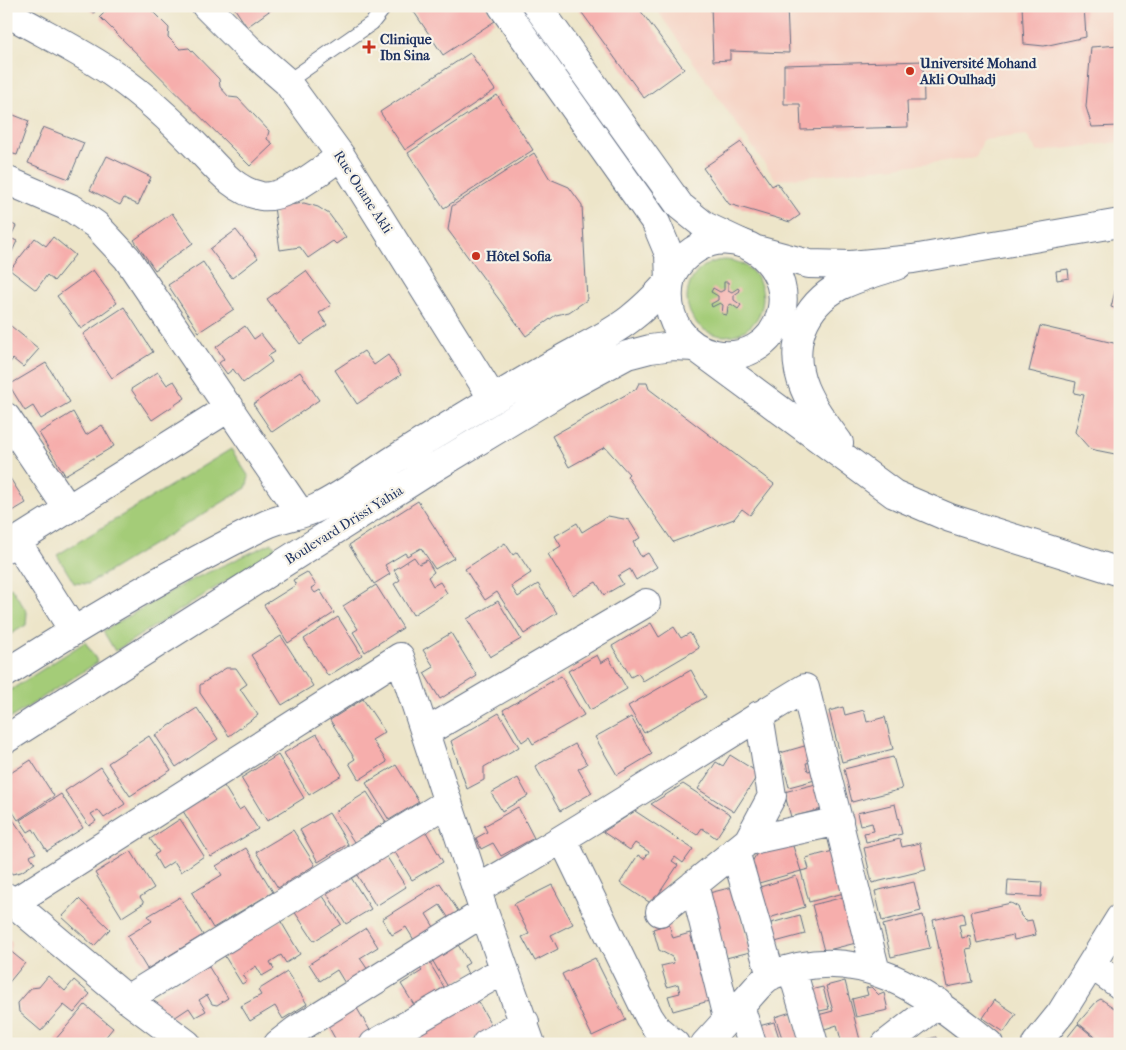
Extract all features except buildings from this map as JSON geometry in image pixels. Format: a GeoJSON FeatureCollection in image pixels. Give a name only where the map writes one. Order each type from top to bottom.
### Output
{"type":"FeatureCollection","features":[{"type":"Feature","properties":{"kind":"street","name":"Rue Ouane Akli"},"geometry":{"type":"LineString","coordinates":[[206,6],[248,48],[288,82],[341,156],[493,399]]}},
{"type":"Feature","properties":{"kind":"street"},"geometry":{"type":"LineString","coordinates":[[502,6],[656,223],[669,254],[670,281],[667,296],[669,311],[674,326],[684,338],[894,494],[950,518],[1120,572]]}},
{"type":"Feature","properties":{"kind":"street"},"geometry":{"type":"LineString","coordinates":[[537,6],[680,206],[705,226],[748,246],[766,258],[776,270],[781,284],[783,299],[781,314],[775,328],[765,340],[739,354],[717,354],[696,348]]}},
{"type":"Feature","properties":{"kind":"street"},"geometry":{"type":"LineString","coordinates":[[6,12],[115,75],[174,124],[226,178],[246,191],[262,196],[277,195],[299,185],[341,156]]}},
{"type":"Feature","properties":{"kind":"street"},"geometry":{"type":"LineString","coordinates":[[6,180],[73,209],[96,225],[127,258],[230,407],[300,513]]}},
{"type":"Feature","properties":{"kind":"street"},"geometry":{"type":"LineString","coordinates":[[631,319],[650,288],[656,270],[656,223]]}},
{"type":"Feature","properties":{"kind":"street"},"geometry":{"type":"LineString","coordinates":[[670,281],[682,259],[698,248],[716,241],[748,246],[810,264],[851,265],[913,259],[1120,223]]}},
{"type":"Feature","properties":{"kind":"street"},"geometry":{"type":"LineString","coordinates":[[855,464],[826,425],[803,385],[796,360],[798,339],[806,318],[818,301],[840,286],[913,259]]}},
{"type":"Feature","properties":{"kind":"street","name":"Boulevard Drissi Yahia"},"geometry":{"type":"LineString","coordinates":[[6,673],[73,630],[190,563],[268,524],[317,508],[493,399],[631,319],[670,281]]}},
{"type":"Feature","properties":{"kind":"street","name":"Boulevard Drissi Yahia"},"geometry":{"type":"LineString","coordinates":[[6,739],[422,475],[564,389],[627,356],[650,349],[673,346],[696,348]]}},
{"type":"Feature","properties":{"kind":"street"},"geometry":{"type":"LineString","coordinates":[[73,630],[11,545],[230,407]]}},
{"type":"Feature","properties":{"kind":"street"},"geometry":{"type":"LineString","coordinates":[[6,417],[68,509]]}},
{"type":"Feature","properties":{"kind":"street"},"geometry":{"type":"LineString","coordinates":[[426,732],[646,603]]}},
{"type":"Feature","properties":{"kind":"street"},"geometry":{"type":"LineString","coordinates":[[187,1044],[128,999],[10,900],[400,657],[504,970],[528,1033],[486,1044]]}},
{"type":"Feature","properties":{"kind":"street"},"geometry":{"type":"LineString","coordinates":[[278,1044],[563,840],[804,688],[876,972]]}},
{"type":"Feature","properties":{"kind":"street"},"geometry":{"type":"LineString","coordinates":[[660,912],[742,846],[772,796],[759,715]]}},
{"type":"Feature","properties":{"kind":"street"},"geometry":{"type":"LineString","coordinates":[[128,999],[448,802]]}},
{"type":"Feature","properties":{"kind":"street"},"geometry":{"type":"LineString","coordinates":[[742,846],[839,821]]}},
{"type":"Feature","properties":{"kind":"street"},"geometry":{"type":"LineString","coordinates":[[563,840],[648,1017],[657,1029],[675,1044]]}},
{"type":"Feature","properties":{"kind":"street"},"geometry":{"type":"LineString","coordinates":[[742,846],[781,973],[814,1044]]}},
{"type":"Feature","properties":{"kind":"street"},"geometry":{"type":"LineString","coordinates":[[694,884],[733,1010],[752,1044]]}},
{"type":"Feature","properties":{"kind":"street"},"geometry":{"type":"LineString","coordinates":[[1036,1044],[1061,1013],[1120,918]]}},
{"type":"Feature","properties":{"kind":"street"},"geometry":{"type":"LineString","coordinates":[[705,1044],[726,1021],[733,1010],[781,973],[814,965],[838,965],[876,972],[901,980],[939,1003],[988,1044]]}},
{"type":"Feature","properties":{"kind":"street"},"geometry":{"type":"LineString","coordinates":[[1092,965],[1120,985]]}},
{"type":"Feature","properties":{"kind":"street"},"geometry":{"type":"LineString","coordinates":[[374,1044],[504,970]]}},
{"type":"Feature","properties":{"kind":"street"},"geometry":{"type":"LineString","coordinates":[[886,1044],[939,1003]]}},
{"type":"Feature","properties":{"kind":"lane"},"geometry":{"type":"LineString","coordinates":[[288,82],[372,23],[383,9],[381,6]]}},
{"type":"Feature","properties":{"kind":"shaded area","name":"Université Mohand Akli Oulhadj"},"geometry":{"type":"Polygon","coordinates":[[[654,6],[1120,6],[1120,142],[1038,152],[1026,135],[983,140],[976,158],[776,180],[654,6]]]}},
{"type":"Feature","properties":{"kind":"green space"},"geometry":{"type":"Polygon","coordinates":[[[725,260],[739,263],[752,271],[760,284],[763,298],[760,312],[752,325],[739,333],[725,336],[711,333],[698,325],[690,312],[687,298],[690,284],[698,271],[711,263],[725,260]]]}},
{"type":"Feature","properties":{"kind":"green space"},"geometry":{"type":"Polygon","coordinates":[[[231,449],[249,477],[246,488],[88,584],[74,583],[57,555],[231,449]]]}},
{"type":"Feature","properties":{"kind":"green space"},"geometry":{"type":"Polygon","coordinates":[[[272,543],[277,549],[115,651],[103,631],[187,582],[272,543]]]}},
{"type":"Feature","properties":{"kind":"green space"},"geometry":{"type":"Polygon","coordinates":[[[11,587],[27,612],[26,625],[6,637],[6,590],[11,587]]]}},
{"type":"Feature","properties":{"kind":"green space"},"geometry":{"type":"Polygon","coordinates":[[[85,642],[98,662],[6,721],[6,693],[85,642]]]}},
{"type":"Feature","properties":{"kind":"place","name":"Clinique Ibn Sina"},"geometry":{"type":"Point","coordinates":[369,47]}},
{"type":"Feature","properties":{"kind":"place","name":"Université Mohand Akli Oulhadj"},"geometry":{"type":"Point","coordinates":[910,71]}},
{"type":"Feature","properties":{"kind":"place","name":"Hôtel Sofia"},"geometry":{"type":"Point","coordinates":[476,256]}}]}
